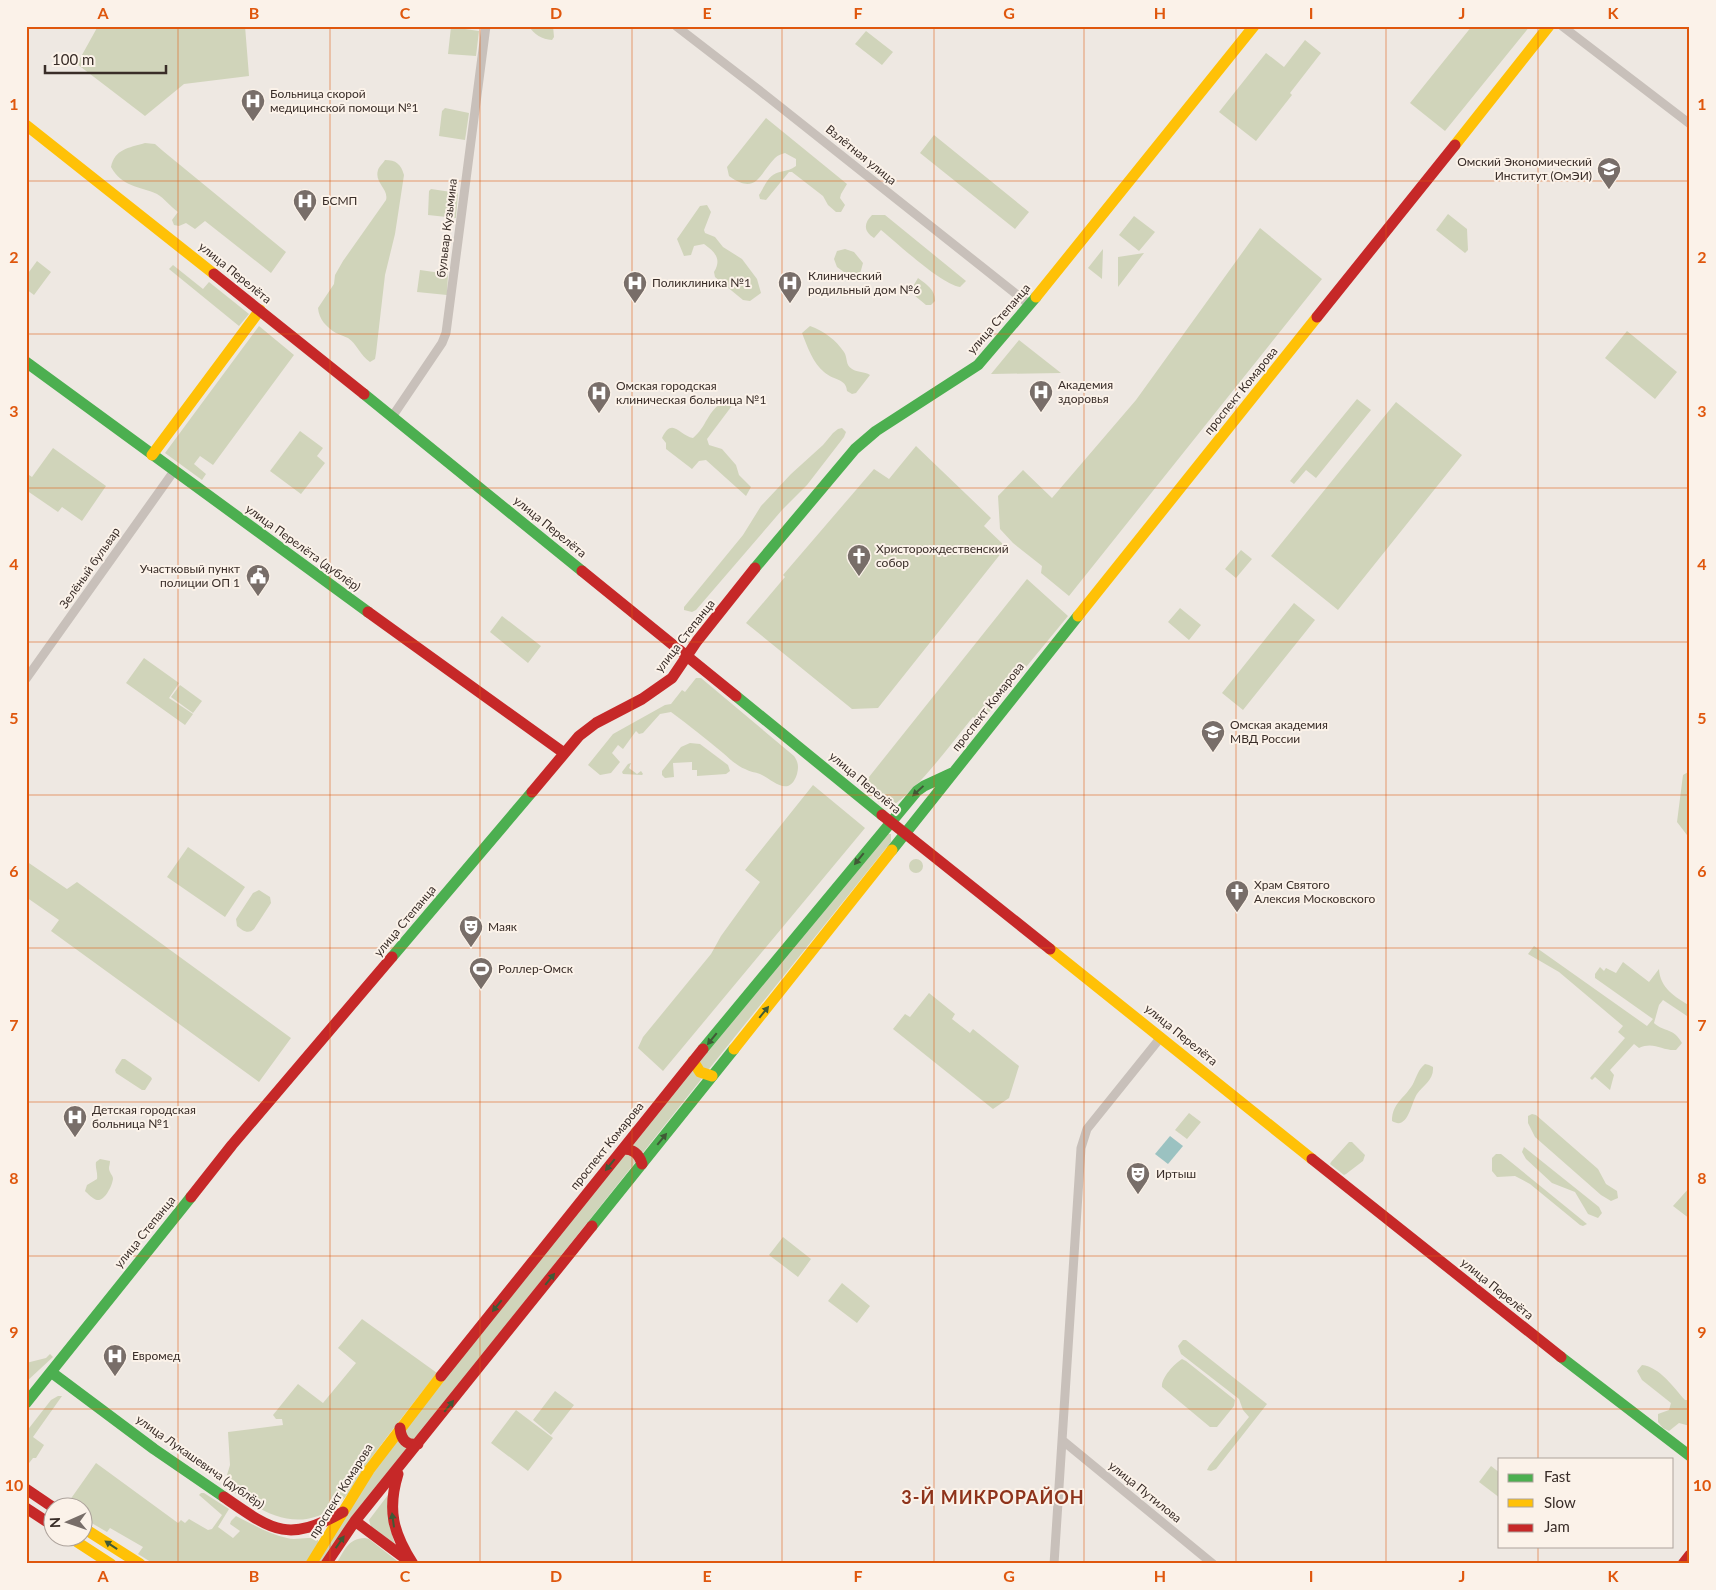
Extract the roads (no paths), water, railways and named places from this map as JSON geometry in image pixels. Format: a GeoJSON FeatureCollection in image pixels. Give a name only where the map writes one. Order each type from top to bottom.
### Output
{"type":"FeatureCollection","features":[{"type":"Feature","properties":{"kind":"main road","name":"улица Степанца"},"geometry":{"type":"LineString","coordinates":[[26,1403],[232,1145],[579,736],[596,723],[660,688],[672,678],[697,641],[752,572],[855,449],[876,431],[978,365],[1030,305],[1254,26]]}},
{"type":"Feature","properties":{"kind":"main road","name":"проспект Комарова"},"geometry":{"type":"LineString","coordinates":[[326,1564],[355,1521],[401,1466],[1550,26]]}},
{"type":"Feature","properties":{"kind":"main road","name":"улица Перелёта"},"geometry":{"type":"LineString","coordinates":[[26,125],[260,310],[905,834],[1526,1330],[1690,1456]]}},
{"type":"Feature","properties":{"kind":"main road"},"geometry":{"type":"LineString","coordinates":[[152,455],[260,310]]}},
{"type":"Feature","properties":{"kind":"main road","name":"улица Перелёта (дублёр)"},"geometry":{"type":"LineString","coordinates":[[26,362],[564,753]]}},
{"type":"Feature","properties":{"kind":"main road","name":"проспект Комарова"},"geometry":{"type":"LineString","coordinates":[[311,1564],[369,1470],[400,1428],[694,1061],[890,822],[924,786],[954,772]]}},
{"type":"Feature","properties":{"kind":"main road"},"geometry":{"type":"LineString","coordinates":[[694,1061],[697,1070],[706,1076],[712,1076]]}},
{"type":"Feature","properties":{"kind":"main road"},"geometry":{"type":"LineString","coordinates":[[623,1149],[633,1150],[642,1164]]}},
{"type":"Feature","properties":{"kind":"main road","name":"улица Лукашевича (дублёр)"},"geometry":{"type":"LineString","coordinates":[[51,1372],[199,1480],[245,1511],[270,1525],[283,1530],[296,1531],[323,1523],[344,1511]]}},
{"type":"Feature","properties":{"kind":"main road"},"geometry":{"type":"LineString","coordinates":[[400,1428],[402,1440],[412,1446],[418,1444]]}},
{"type":"Feature","properties":{"kind":"main road"},"geometry":{"type":"LineString","coordinates":[[401,1466],[394,1485],[391,1506],[394,1527],[402,1547],[413,1564]]}},
{"type":"Feature","properties":{"kind":"main road"},"geometry":{"type":"LineString","coordinates":[[26,1489],[42,1500]]}},
{"type":"Feature","properties":{"kind":"main road"},"geometry":{"type":"LineString","coordinates":[[26,1508],[42,1519]]}},
{"type":"Feature","properties":{"kind":"main road"},"geometry":{"type":"LineString","coordinates":[[355,1521],[413,1564]]}},
{"type":"Feature","properties":{"kind":"main road"},"geometry":{"type":"LineString","coordinates":[[308,1528],[320,1532],[326,1541]]}},
{"type":"Feature","properties":{"kind":"main road"},"geometry":{"type":"LineString","coordinates":[[92,1533],[140,1564]]}},
{"type":"Feature","properties":{"kind":"main road"},"geometry":{"type":"LineString","coordinates":[[86,1548],[110,1564]]}},
{"type":"Feature","properties":{"kind":"main road"},"geometry":{"type":"LineString","coordinates":[[1683,1564],[1690,1555]]}},
{"type":"Feature","properties":{"kind":"street","name":"бульвар Кузьмина"},"geometry":{"type":"LineString","coordinates":[[392,417],[442,343],[446,333],[486,26]]}},
{"type":"Feature","properties":{"kind":"street","name":"Взлётная улица"},"geometry":{"type":"LineString","coordinates":[[676,26],[760,90],[1030,305]]}},
{"type":"Feature","properties":{"kind":"street"},"geometry":{"type":"LineString","coordinates":[[1562,26],[1690,124]]}},
{"type":"Feature","properties":{"kind":"street","name":"Зелёный бульвар"},"geometry":{"type":"LineString","coordinates":[[26,679],[174,471]]}},
{"type":"Feature","properties":{"kind":"street"},"geometry":{"type":"LineString","coordinates":[[1054,1564],[1082,1143],[1087,1129],[1161,1037]]}},
{"type":"Feature","properties":{"kind":"street","name":"улица Путилова"},"geometry":{"type":"LineString","coordinates":[[1062,1440],[1213,1564]]}},
{"type":"Feature","properties":{"kind":"water"},"geometry":{"type":"Polygon","coordinates":[[[1170,1136],[1183,1146],[1168,1164],[1155,1154],[1170,1136]]]}},
{"type":"Feature","properties":{"kind":"place","name":"Больница скорой медицинской помощи №1"},"geometry":{"type":"Point","coordinates":[253,122]}},
{"type":"Feature","properties":{"kind":"place","name":"Омский Экономический Институт (ОмЭИ)"},"geometry":{"type":"Point","coordinates":[1609,190]}},
{"type":"Feature","properties":{"kind":"place","name":"БСМП"},"geometry":{"type":"Point","coordinates":[305,222]}},
{"type":"Feature","properties":{"kind":"place","name":"Поликлиника №1"},"geometry":{"type":"Point","coordinates":[635,304]}},
{"type":"Feature","properties":{"kind":"place","name":"Клинический родильный дом №6"},"geometry":{"type":"Point","coordinates":[790,304]}},
{"type":"Feature","properties":{"kind":"place","name":"Академия здоровья"},"geometry":{"type":"Point","coordinates":[1041,413]}},
{"type":"Feature","properties":{"kind":"place","name":"Омская городская клиническая больница №1"},"geometry":{"type":"Point","coordinates":[599,414]}},
{"type":"Feature","properties":{"kind":"place","name":"Христорождественский собор"},"geometry":{"type":"Point","coordinates":[859,577]}},
{"type":"Feature","properties":{"kind":"place","name":"Участковый пункт полиции ОП 1"},"geometry":{"type":"Point","coordinates":[258,597]}},
{"type":"Feature","properties":{"kind":"place","name":"Омская академия МВД России"},"geometry":{"type":"Point","coordinates":[1213,753]}},
{"type":"Feature","properties":{"kind":"place","name":"Храм Святого Алексия Московского"},"geometry":{"type":"Point","coordinates":[1237,913]}},
{"type":"Feature","properties":{"kind":"place","name":"Маяк"},"geometry":{"type":"Point","coordinates":[471,948]}},
{"type":"Feature","properties":{"kind":"place","name":"Роллер-Омск"},"geometry":{"type":"Point","coordinates":[481,990]}},
{"type":"Feature","properties":{"kind":"place","name":"Детская городская больница №1"},"geometry":{"type":"Point","coordinates":[75,1138]}},
{"type":"Feature","properties":{"kind":"place","name":"Иртыш"},"geometry":{"type":"Point","coordinates":[1138,1195]}},
{"type":"Feature","properties":{"kind":"place","name":"Евромед"},"geometry":{"type":"Point","coordinates":[115,1377]}},
{"type":"Feature","properties":{"kind":"district","name":"3-Й МИКРОРАЙОН"},"geometry":{"type":"Point","coordinates":[993,1498]}}]}
